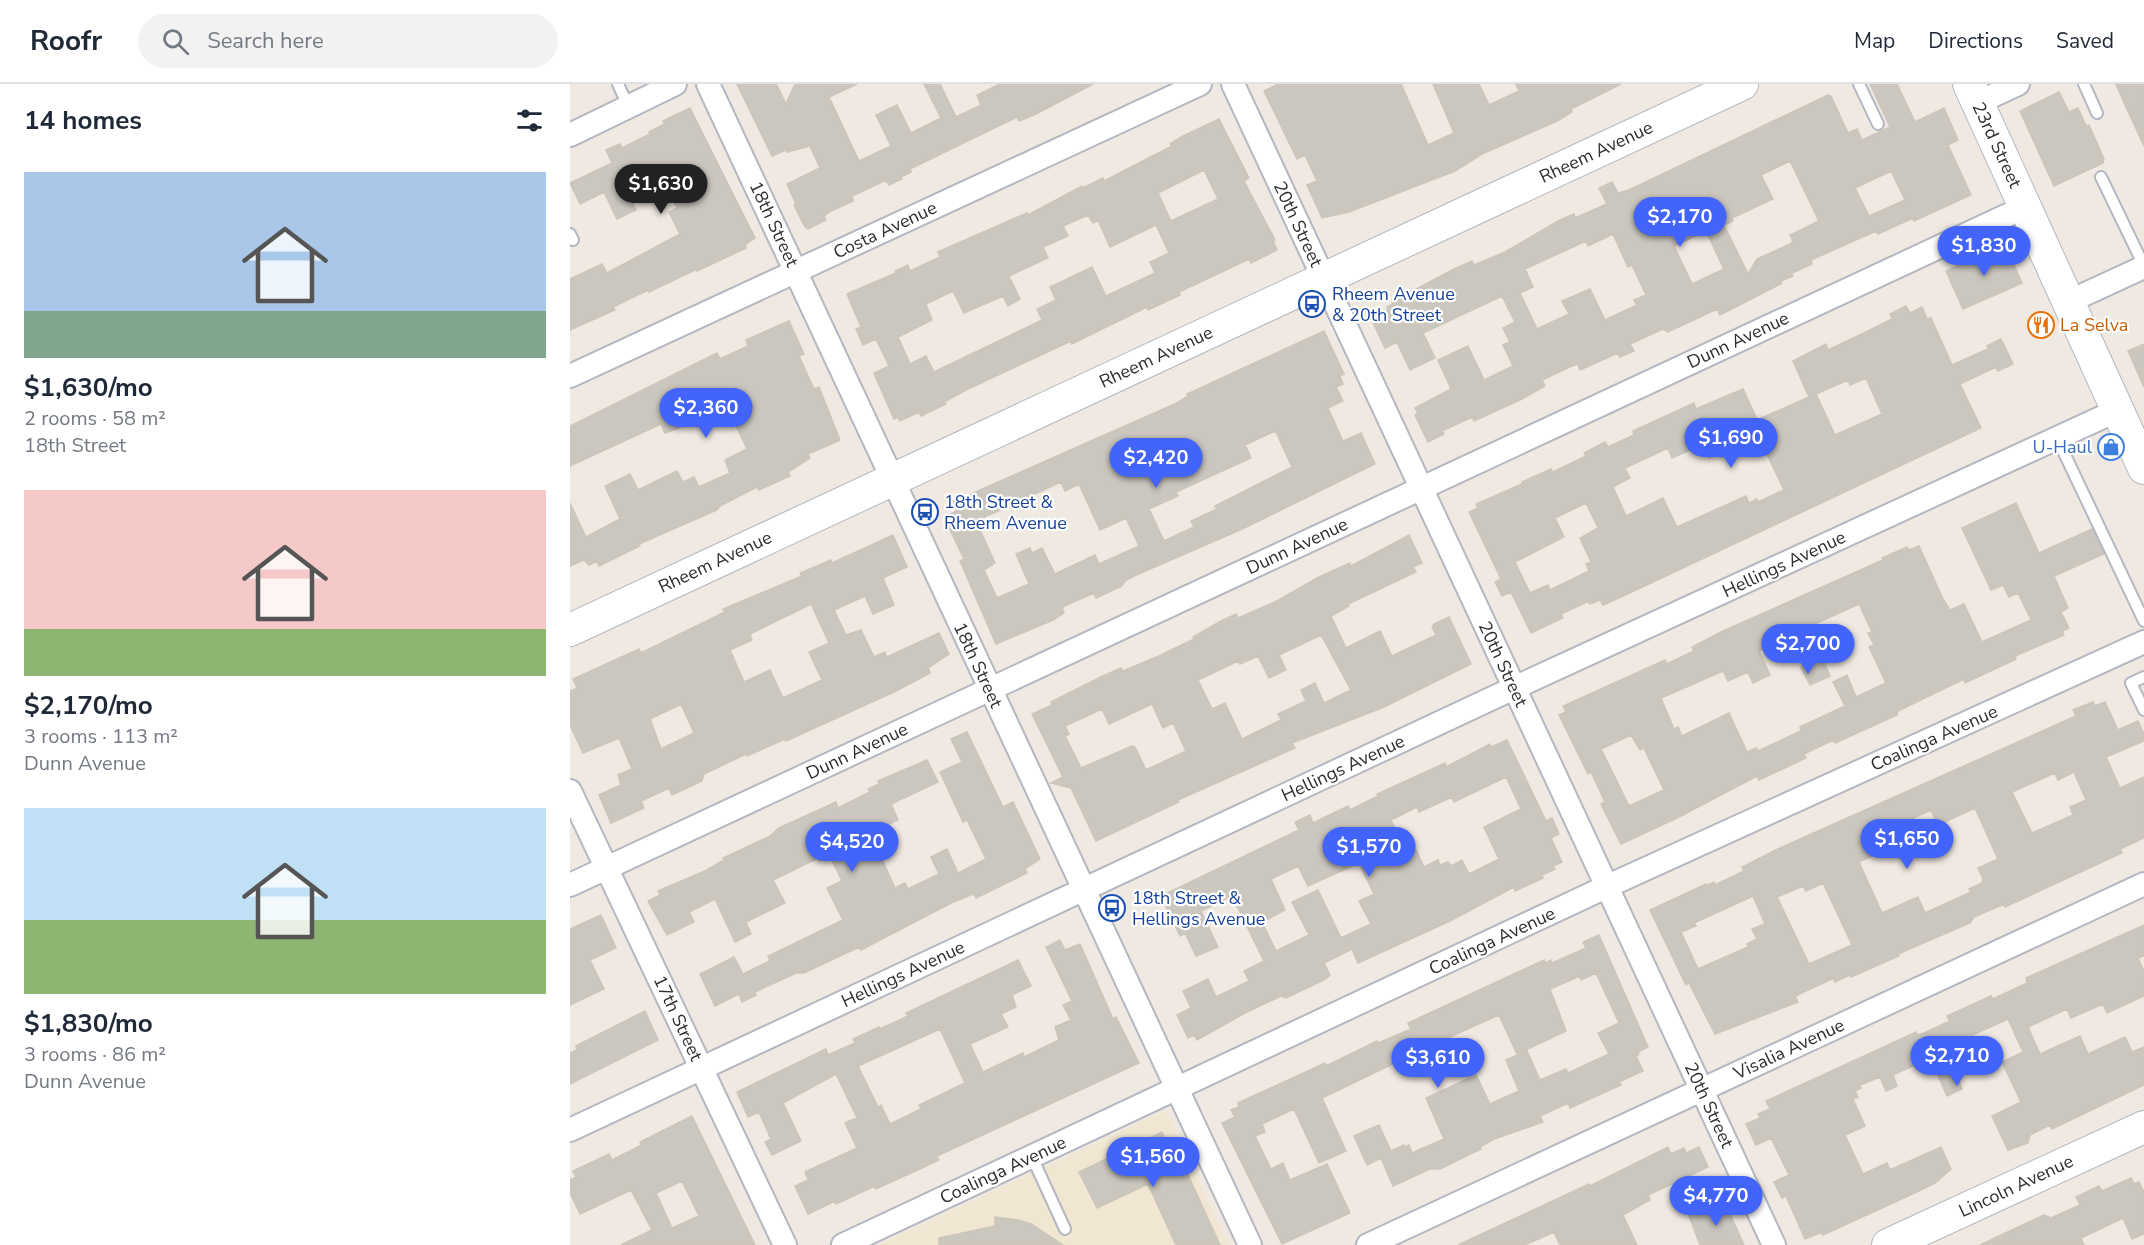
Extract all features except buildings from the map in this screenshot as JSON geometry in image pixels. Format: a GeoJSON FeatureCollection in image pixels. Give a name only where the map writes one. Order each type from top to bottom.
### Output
{"type":"FeatureCollection","features":[{"type":"Feature","properties":{"kind":"street"},"geometry":{"type":"LineString","coordinates":[[570,135],[675,84]]}},
{"type":"Feature","properties":{"kind":"street","name":"18th Street"},"geometry":{"type":"LineString","coordinates":[[708,84],[1250,1245]]}},
{"type":"Feature","properties":{"kind":"street","name":"Costa Avenue"},"geometry":{"type":"LineString","coordinates":[[570,376],[1200,84]]}},
{"type":"Feature","properties":{"kind":"street","name":"20th Street"},"geometry":{"type":"LineString","coordinates":[[1233,84],[1774,1245]]}},
{"type":"Feature","properties":{"kind":"street","name":"Rheem Avenue"},"geometry":{"type":"LineString","coordinates":[[570,630],[1742,84]]}},
{"type":"Feature","properties":{"kind":"street"},"geometry":{"type":"LineString","coordinates":[[1973,93],[2018,84]]}},
{"type":"Feature","properties":{"kind":"street","name":"23rd Street"},"geometry":{"type":"LineString","coordinates":[[1973,93],[2143,461]]}},
{"type":"Feature","properties":{"kind":"street","name":"Dunn Avenue"},"geometry":{"type":"LineString","coordinates":[[570,885],[2025,207]]}},
{"type":"Feature","properties":{"kind":"street"},"geometry":{"type":"LineString","coordinates":[[2068,302],[2144,267]]}},
{"type":"Feature","properties":{"kind":"street","name":"Hellings Avenue"},"geometry":{"type":"LineString","coordinates":[[570,1130],[1514,688],[2118,410]]}},
{"type":"Feature","properties":{"kind":"street","name":"Coalinga Avenue"},"geometry":{"type":"LineString","coordinates":[[843,1245],[1608,886],[2144,642]]}},
{"type":"Feature","properties":{"kind":"street","name":"17th Street"},"geometry":{"type":"LineString","coordinates":[[570,791],[785,1245]]}},
{"type":"Feature","properties":{"kind":"street","name":"Visalia Avenue"},"geometry":{"type":"LineString","coordinates":[[1368,1245],[2144,884]]}},
{"type":"Feature","properties":{"kind":"street","name":"Lincoln Avenue"},"geometry":{"type":"LineString","coordinates":[[1888,1245],[2144,1127]]}},
{"type":"Feature","properties":{"kind":"lane"},"geometry":{"type":"LineString","coordinates":[[618,84],[628,105]]}},
{"type":"Feature","properties":{"kind":"lane"},"geometry":{"type":"LineString","coordinates":[[1859,84],[1878,124]]}},
{"type":"Feature","properties":{"kind":"lane"},"geometry":{"type":"LineString","coordinates":[[2084,84],[2097,112]]}},
{"type":"Feature","properties":{"kind":"lane"},"geometry":{"type":"LineString","coordinates":[[2101,177],[2144,267]]}},
{"type":"Feature","properties":{"kind":"lane"},"geometry":{"type":"LineString","coordinates":[[2057,438],[2144,621]]}},
{"type":"Feature","properties":{"kind":"lane"},"geometry":{"type":"LineString","coordinates":[[2144,677],[2131,683],[2144,710]]}},
{"type":"Feature","properties":{"kind":"lane"},"geometry":{"type":"LineString","coordinates":[[1032,1157],[1065,1228]]}},
{"type":"Feature","properties":{"kind":"shaded area"},"geometry":{"type":"Polygon","coordinates":[[[1165,1111],[1228,1245],[879,1245],[1165,1111]]]}},
{"type":"Feature","properties":{"kind":"place","name":"Rheem Avenue & 20th Street"},"geometry":{"type":"Point","coordinates":[1312,304]}},
{"type":"Feature","properties":{"kind":"place","name":"La Selva"},"geometry":{"type":"Point","coordinates":[2041,325]}},
{"type":"Feature","properties":{"kind":"place","name":"U-Haul"},"geometry":{"type":"Point","coordinates":[2111,447]}},
{"type":"Feature","properties":{"kind":"place","name":"18th Street & Rheem Avenue"},"geometry":{"type":"Point","coordinates":[925,512]}},
{"type":"Feature","properties":{"kind":"place","name":"18th Street & Hellings Avenue"},"geometry":{"type":"Point","coordinates":[1112,908]}}]}
